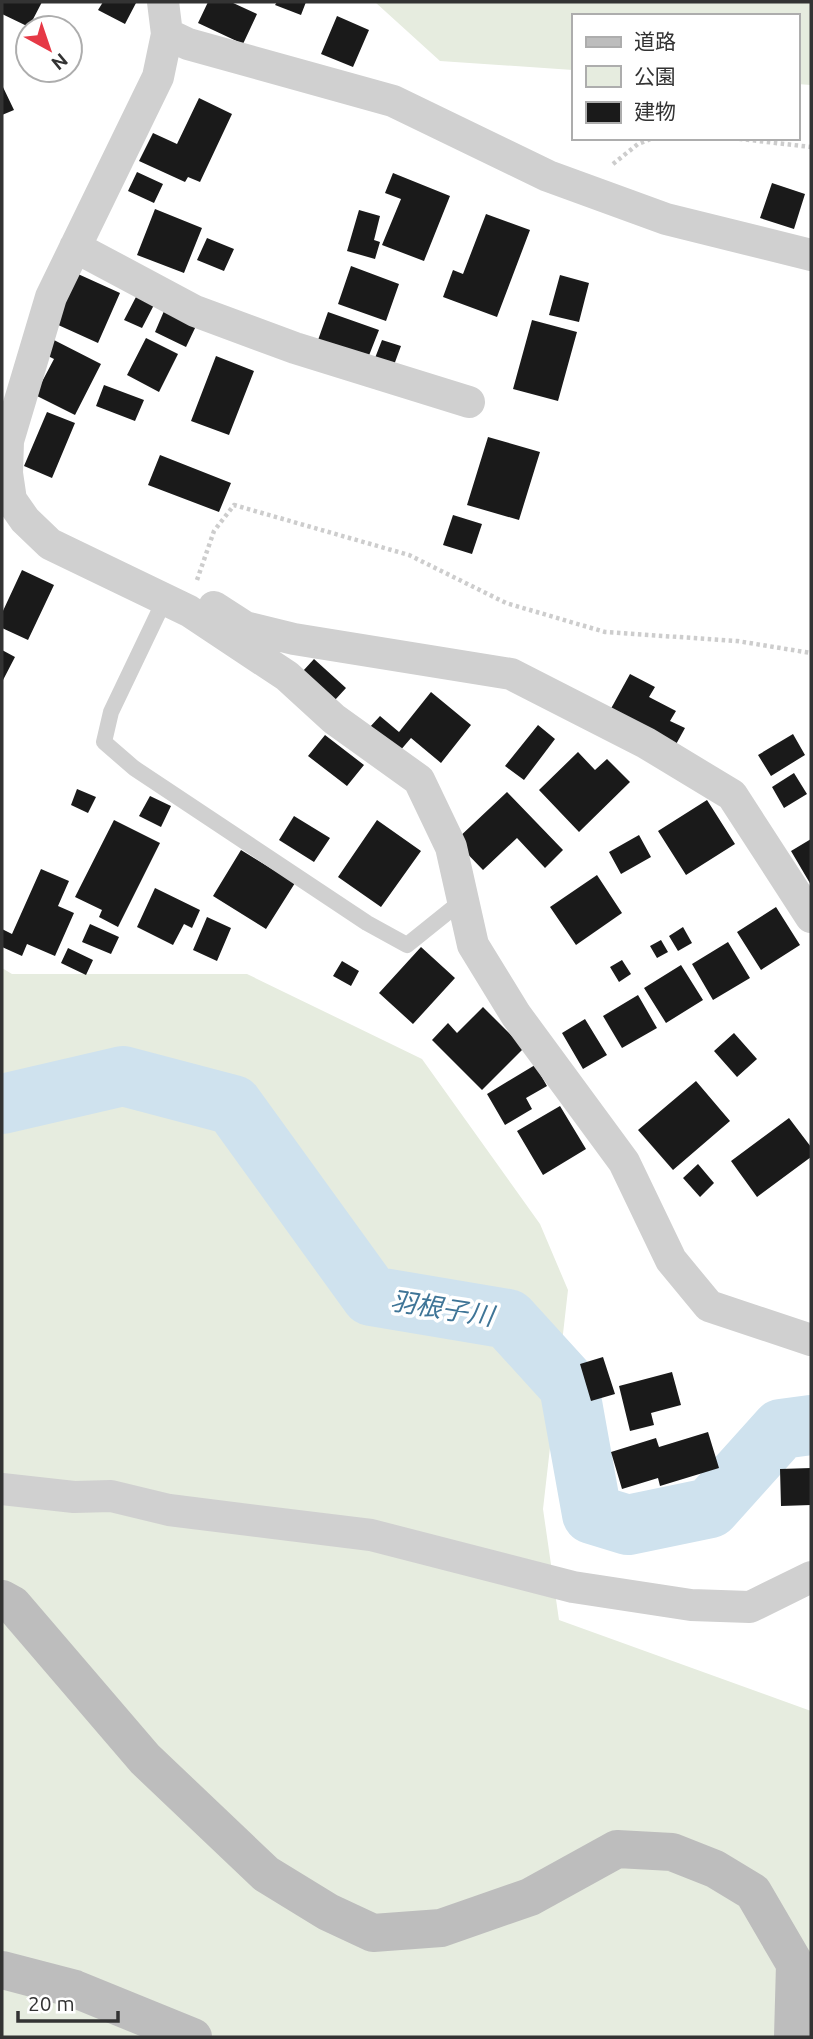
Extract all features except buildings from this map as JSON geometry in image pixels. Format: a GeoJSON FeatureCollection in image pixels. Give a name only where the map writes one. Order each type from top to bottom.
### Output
{"type":"FeatureCollection","features":[{"type":"Feature","properties":{"kind":"street"},"geometry":{"type":"LineString","coordinates":[[163,2],[167,34],[158,77],[51,297],[8,441],[7,473],[11,500],[25,520],[50,544],[179,596],[246,627],[368,652],[511,674],[646,743],[732,795],[811,917]]}},
{"type":"Feature","properties":{"kind":"street"},"geometry":{"type":"LineString","coordinates":[[167,34],[188,44],[393,101],[548,176],[666,219],[811,255]]}},
{"type":"Feature","properties":{"kind":"street"},"geometry":{"type":"LineString","coordinates":[[75,247],[195,311],[295,348],[468,402]]}},
{"type":"Feature","properties":{"kind":"street"},"geometry":{"type":"LineString","coordinates":[[179,596],[286,676],[334,719],[419,780],[451,848],[473,944],[516,1015],[624,1163],[650,1209],[671,1260],[709,1306],[811,1340]]}},
{"type":"Feature","properties":{"kind":"street"},"geometry":{"type":"LineString","coordinates":[[2,1489],[74,1497],[111,1496],[169,1510],[371,1535],[573,1587],[691,1605],[750,1607],[811,1577]]}},
{"type":"Feature","properties":{"kind":"street"},"geometry":{"type":"LineString","coordinates":[[2,1599],[13,1605],[155,1768],[266,1874],[328,1912],[373,1933],[442,1928],[530,1897],[617,1849],[672,1852],[715,1869],[753,1892],[795,1964],[793,2037]]}},
{"type":"Feature","properties":{"kind":"street"},"geometry":{"type":"LineString","coordinates":[[2,1970],[75,1989],[193,2037]]}},
{"type":"Feature","properties":{"kind":"lane"},"geometry":{"type":"LineString","coordinates":[[179,596],[111,712],[104,742],[157,782],[367,923],[407,945],[463,900]]}},
{"type":"Feature","properties":{"kind":"path"},"geometry":{"type":"LineString","coordinates":[[750,140],[811,147]]}},
{"type":"Feature","properties":{"kind":"path"},"geometry":{"type":"LineString","coordinates":[[179,596],[214,531],[234,505],[409,555],[506,603],[605,632],[737,641],[811,653]]}},
{"type":"Feature","properties":{"kind":"green space"},"geometry":{"type":"Polygon","coordinates":[[[375,2],[811,2],[811,85],[799,84],[799,14],[572,14],[572,70],[440,61],[375,2]]]}},
{"type":"Feature","properties":{"kind":"green space"},"geometry":{"type":"Polygon","coordinates":[[[2,968],[12,974],[247,974],[422,1059],[540,1224],[568,1290],[543,1509],[559,1620],[811,1711],[811,2037],[2,2037],[2,968]]]}},
{"type":"Feature","properties":{"kind":"waterway","name":"羽根子川"},"geometry":{"type":"LineString","coordinates":[[2,1104],[123,1076],[233,1105],[371,1296],[508,1319],[569,1386],[592,1514],[628,1525],[710,1508],[781,1429],[811,1425]]}}]}
